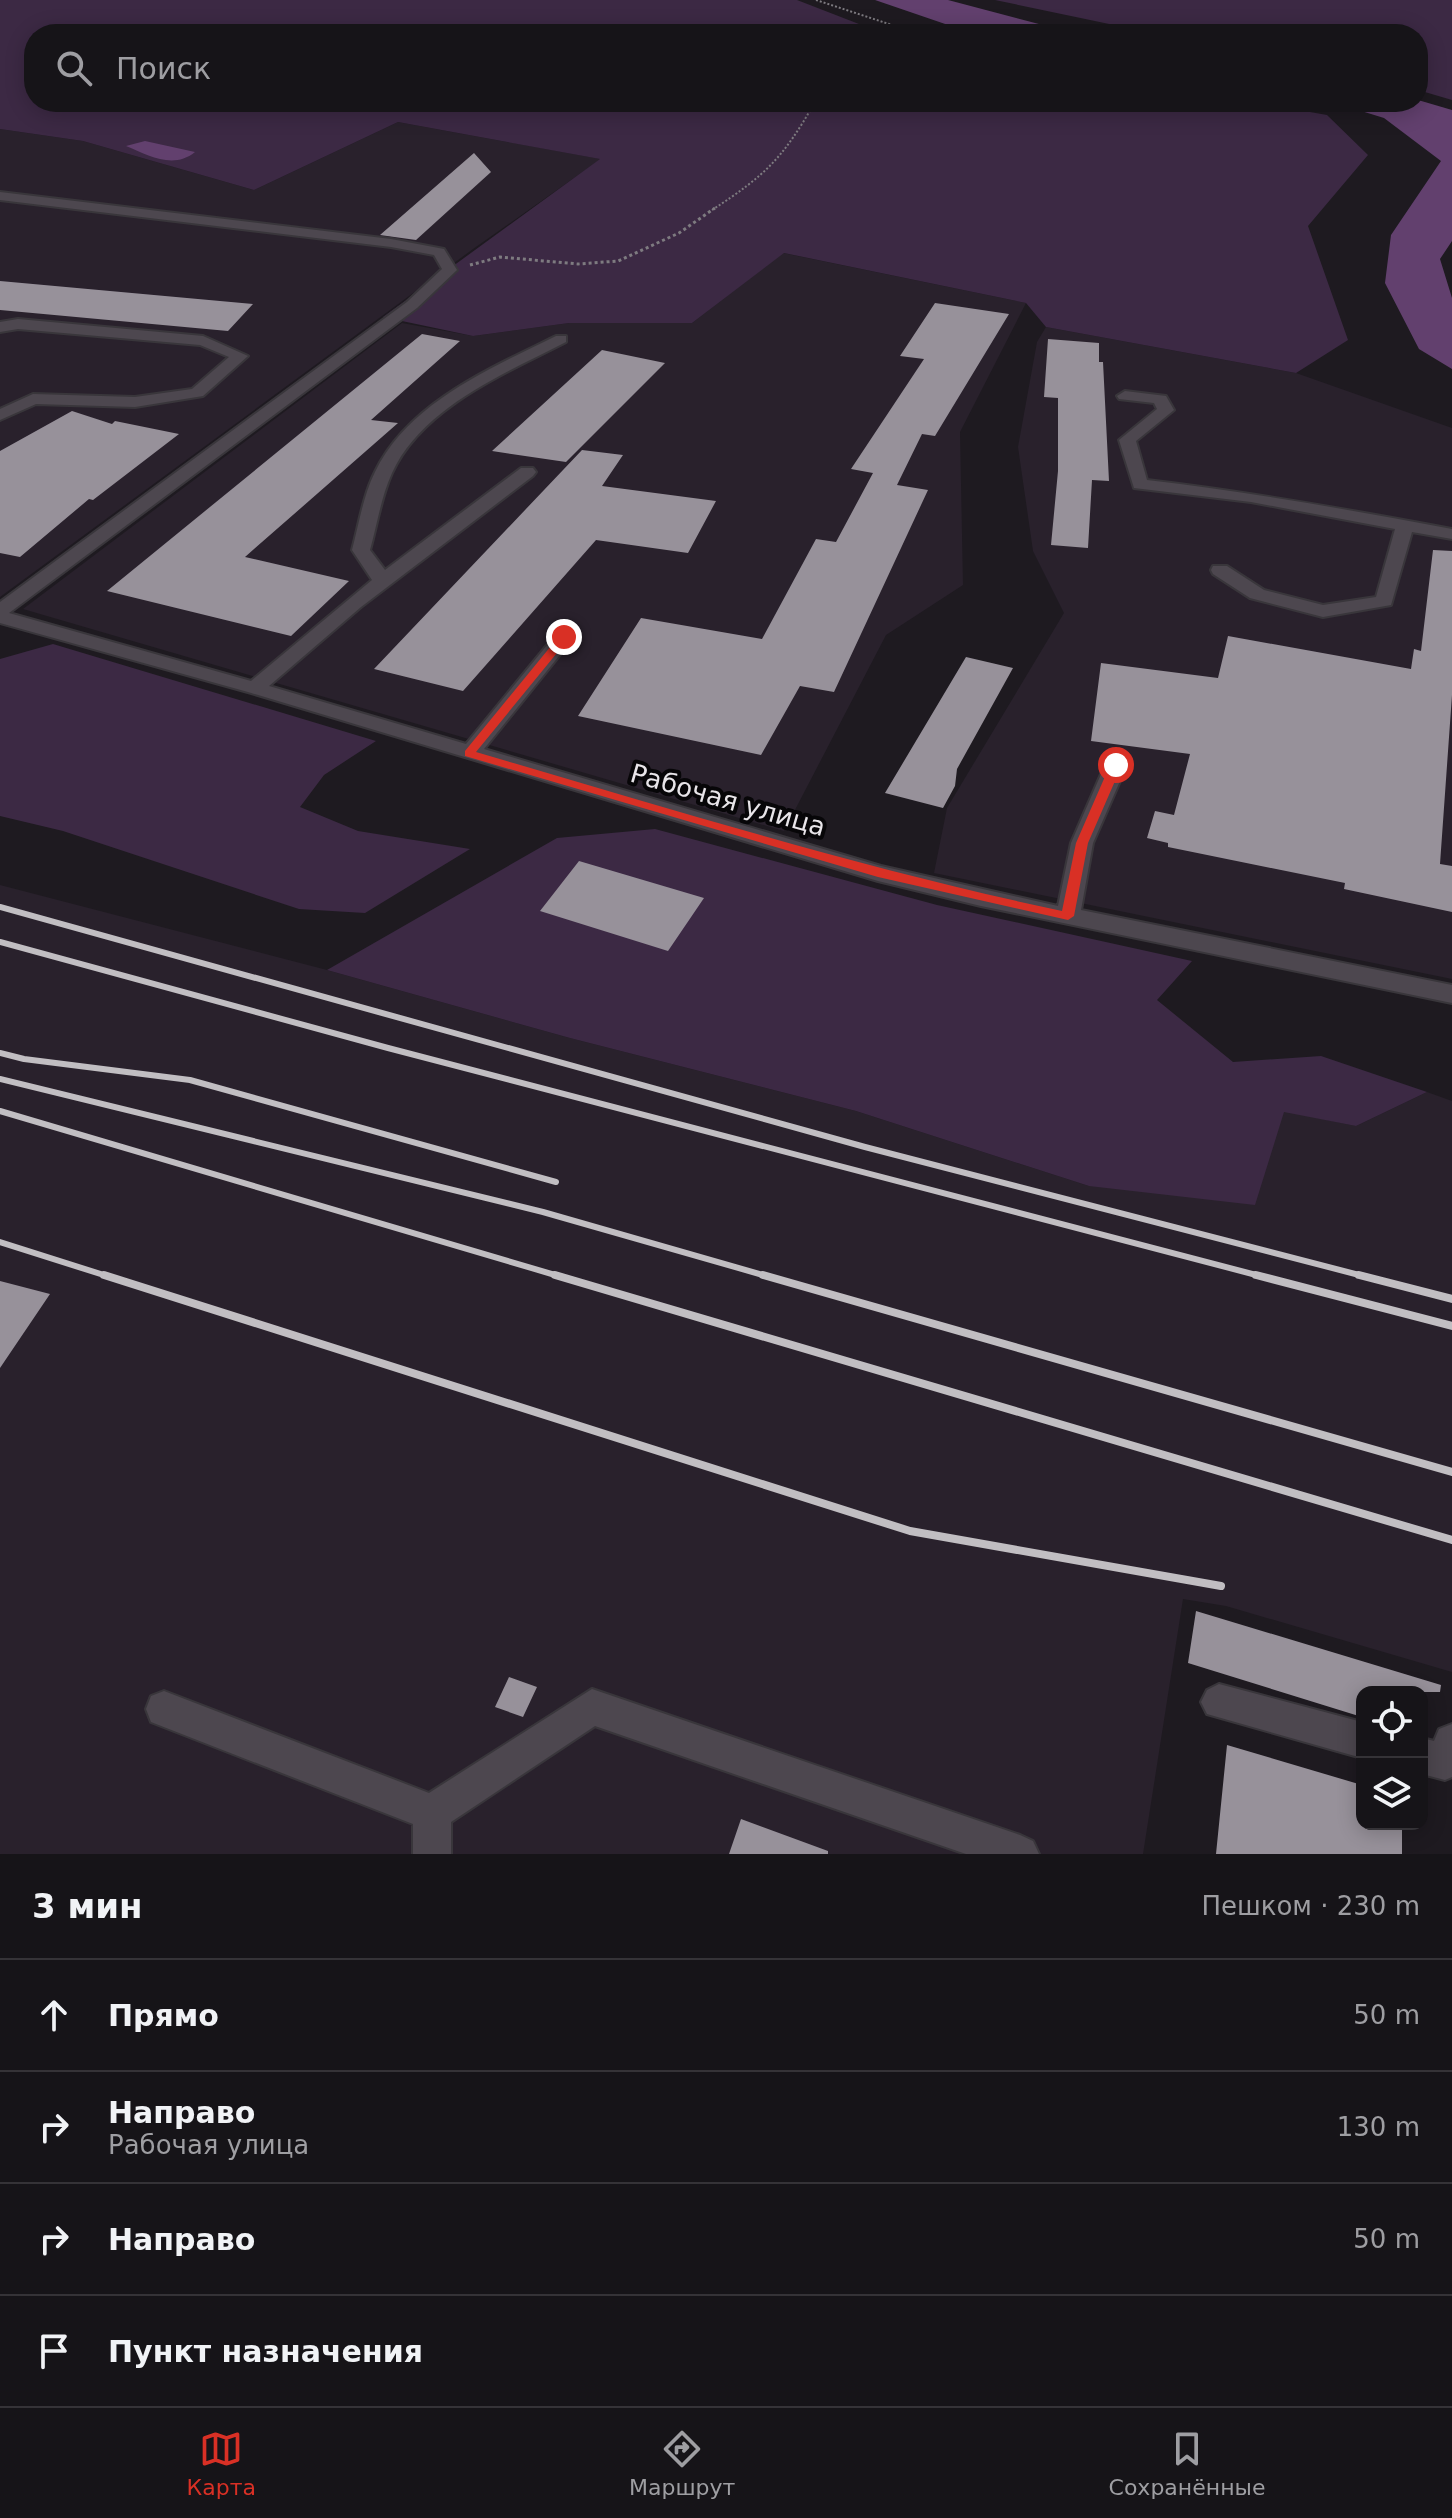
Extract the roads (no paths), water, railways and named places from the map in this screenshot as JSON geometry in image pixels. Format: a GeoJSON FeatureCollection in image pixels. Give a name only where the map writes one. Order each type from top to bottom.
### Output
{"type":"FeatureCollection","features":[{"type":"Feature","properties":{"kind":"street"},"geometry":{"type":"LineString","coordinates":[[0,196],[391,243],[439,252],[450,270],[412,305],[0,614]]}},
{"type":"Feature","properties":{"kind":"street"},"geometry":{"type":"LineString","coordinates":[[0,327],[18,324],[203,341],[240,356],[197,393],[135,402],[33,399],[0,415]]}},
{"type":"Feature","properties":{"kind":"street"},"geometry":{"type":"LineString","coordinates":[[382,580],[361,550],[383,471],[415,425],[504,367],[561,339]]}},
{"type":"Feature","properties":{"kind":"street"},"geometry":{"type":"LineString","coordinates":[[1125,396],[1160,399],[1166,410],[1127,440],[1140,484],[1251,497],[1452,534]]}},
{"type":"Feature","properties":{"kind":"street"},"geometry":{"type":"LineString","coordinates":[[255,688],[307,640],[382,580],[527,472]]}},
{"type":"Feature","properties":{"kind":"street"},"geometry":{"type":"LineString","coordinates":[[1220,570],[1257,594],[1323,611],[1384,601],[1405,524]]}},
{"type":"Feature","properties":{"kind":"street","name":"Рабочая улица"},"geometry":{"type":"LineString","coordinates":[[0,614],[878,873],[1068,916],[1452,994]]}},
{"type":"Feature","properties":{"kind":"street"},"geometry":{"type":"LineString","coordinates":[[469,754],[564,637]]}},
{"type":"Feature","properties":{"kind":"street"},"geometry":{"type":"LineString","coordinates":[[1068,916],[1082,843],[1116,765]]}},
{"type":"Feature","properties":{"kind":"street"},"geometry":{"type":"LineString","coordinates":[[1219,1702],[1356,1738]]}},
{"type":"Feature","properties":{"kind":"street"},"geometry":{"type":"LineString","coordinates":[[432,1813],[592,1707],[1020,1854]]}},
{"type":"Feature","properties":{"kind":"street"},"geometry":{"type":"LineString","coordinates":[[164,1709],[432,1813]]}},
{"type":"Feature","properties":{"kind":"street"},"geometry":{"type":"LineString","coordinates":[[1428,1758],[1445,1762],[1452,1742]]}},
{"type":"Feature","properties":{"kind":"street"},"geometry":{"type":"LineString","coordinates":[[432,1813],[432,1854]]}},
{"type":"Feature","properties":{"kind":"railway"},"geometry":{"type":"LineString","coordinates":[[0,907],[865,1147],[1367,1277]]}},
{"type":"Feature","properties":{"kind":"railway"},"geometry":{"type":"LineString","coordinates":[[0,942],[388,1048],[1264,1277]]}},
{"type":"Feature","properties":{"kind":"railway"},"geometry":{"type":"LineString","coordinates":[[0,1053],[24,1059],[190,1080],[556,1182]]}},
{"type":"Feature","properties":{"kind":"railway"},"geometry":{"type":"LineString","coordinates":[[0,1079],[543,1212],[770,1277]]}},
{"type":"Feature","properties":{"kind":"railway"},"geometry":{"type":"LineString","coordinates":[[0,1111],[562,1277]]}},
{"type":"Feature","properties":{"kind":"railway"},"geometry":{"type":"LineString","coordinates":[[0,1242],[110,1277]]}},
{"type":"Feature","properties":{"kind":"railway"},"geometry":{"type":"LineString","coordinates":[[104,1275],[910,1531],[1221,1586]]}},
{"type":"Feature","properties":{"kind":"railway"},"geometry":{"type":"LineString","coordinates":[[555,1275],[1452,1540]]}},
{"type":"Feature","properties":{"kind":"railway"},"geometry":{"type":"LineString","coordinates":[[763,1275],[1452,1472]]}},
{"type":"Feature","properties":{"kind":"railway"},"geometry":{"type":"LineString","coordinates":[[1256,1275],[1452,1326]]}},
{"type":"Feature","properties":{"kind":"railway"},"geometry":{"type":"LineString","coordinates":[[1359,1275],[1452,1299]]}}]}
